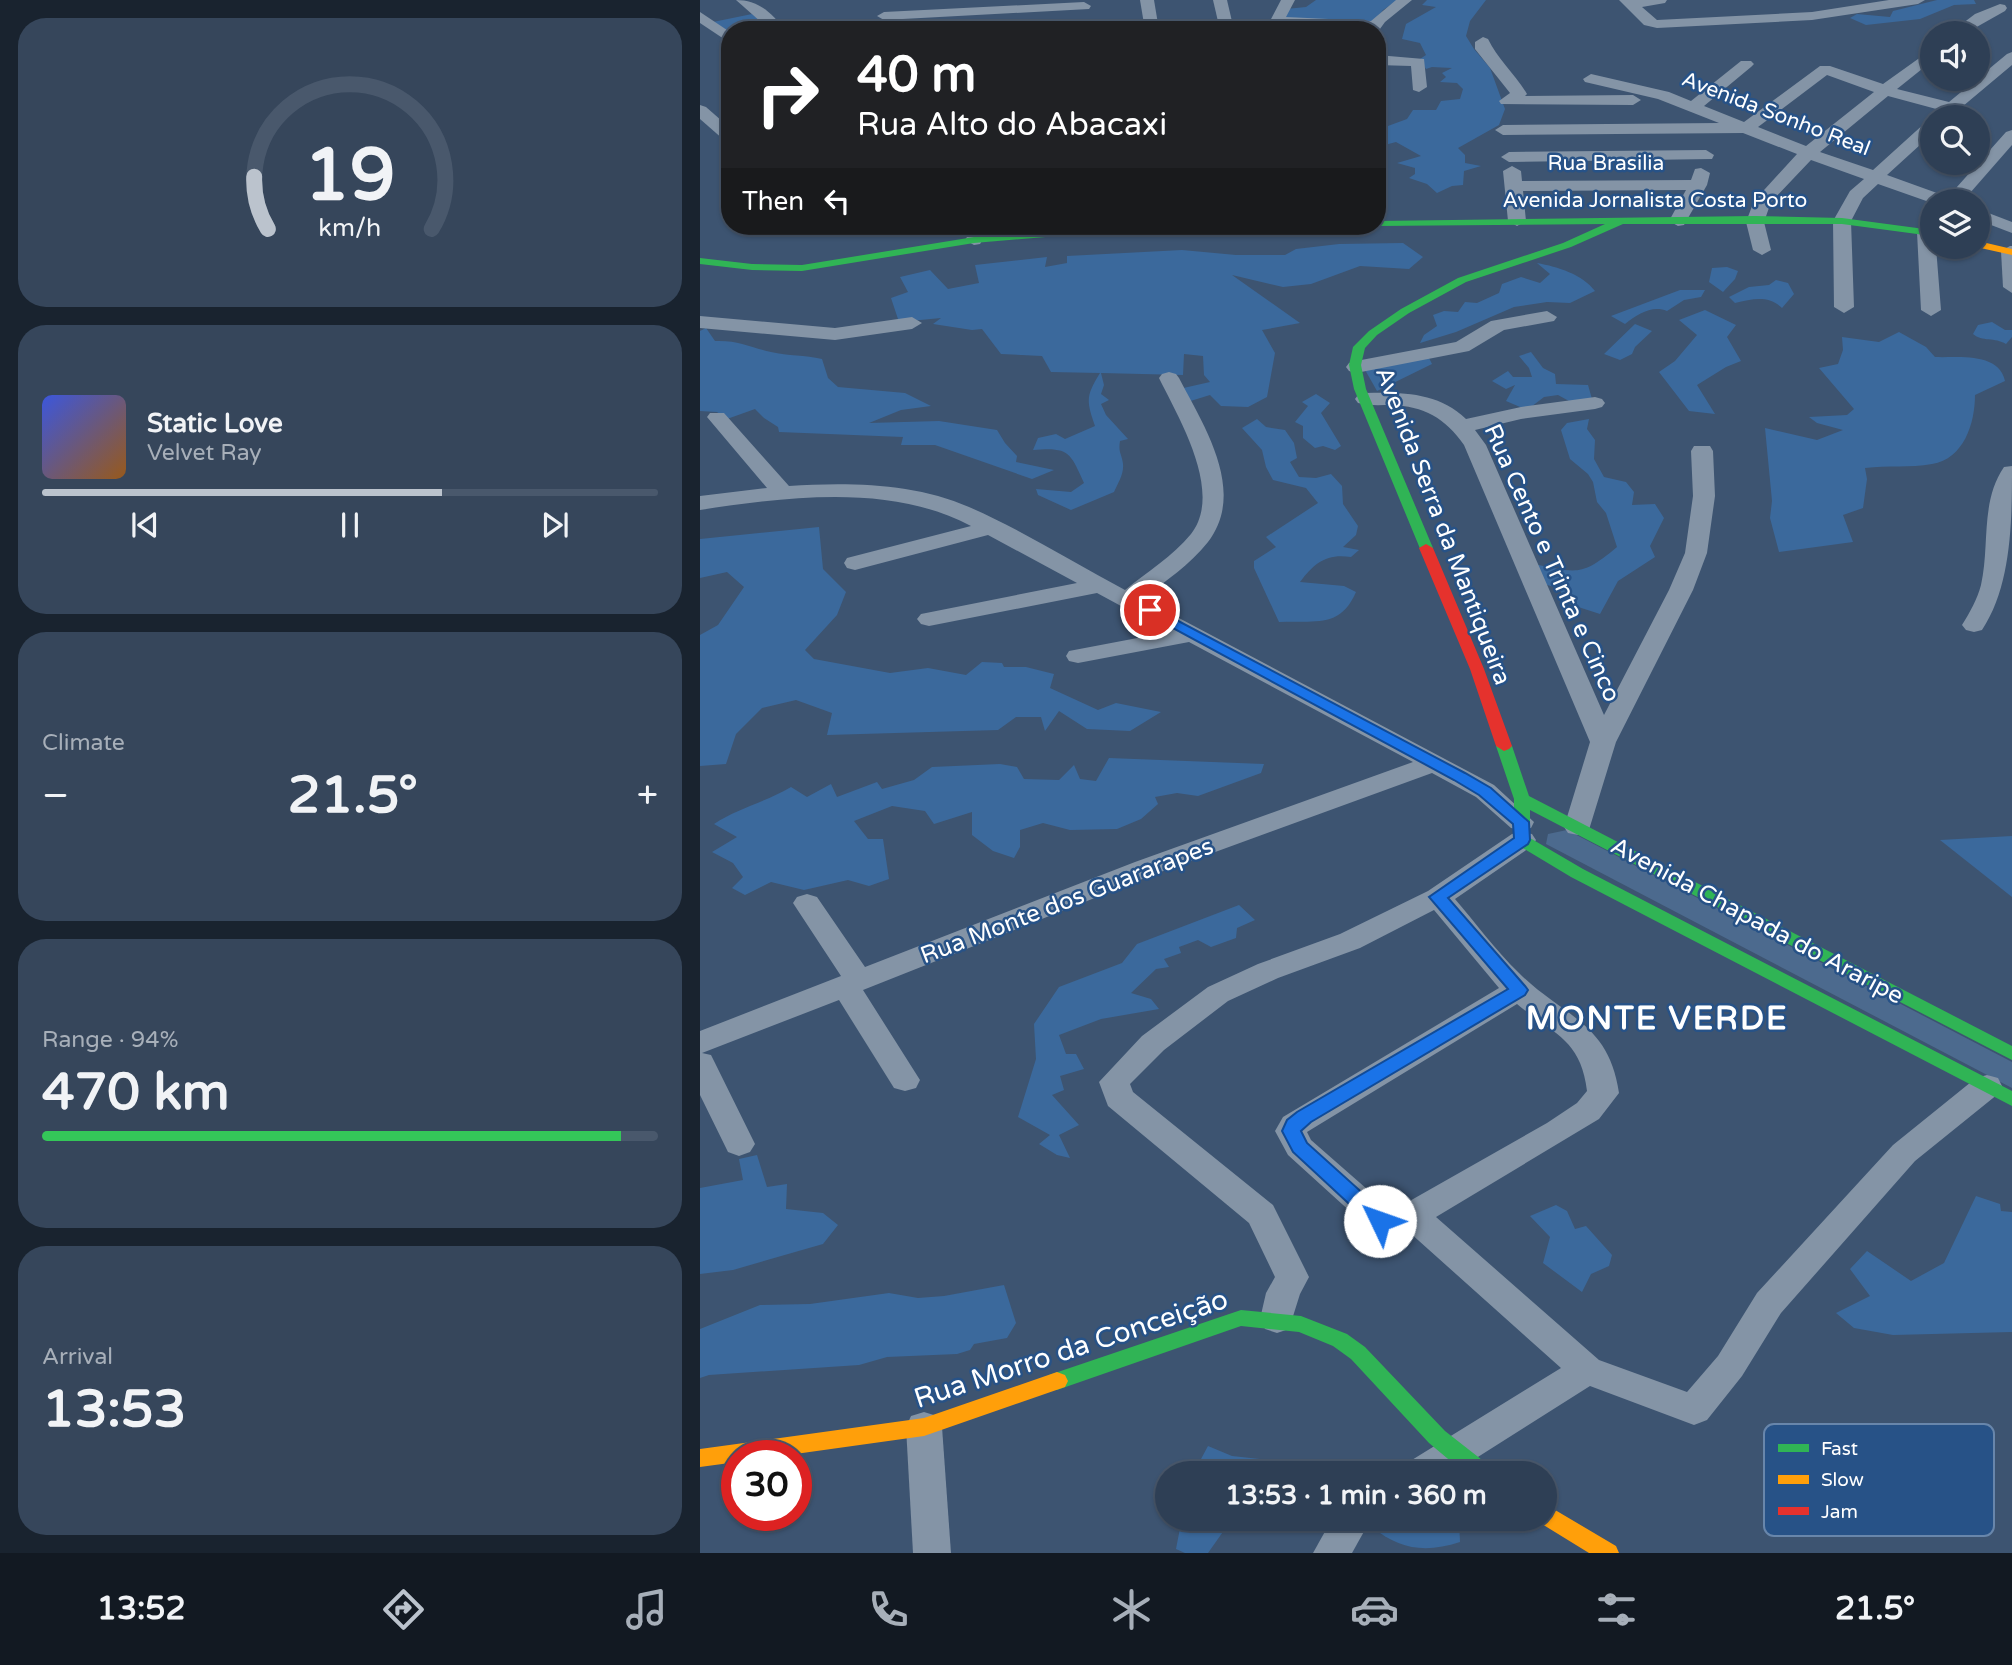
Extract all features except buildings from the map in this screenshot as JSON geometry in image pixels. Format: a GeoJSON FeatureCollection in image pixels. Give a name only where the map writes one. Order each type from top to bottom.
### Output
{"type":"FeatureCollection","features":[{"type":"Feature","properties":{"kind":"main road","name":"Avenida Jornalista Costa Porto"},"geometry":{"type":"LineString","coordinates":[[1386,224],[1755,219],[1842,221],[1920,229]]}},
{"type":"Feature","properties":{"kind":"main road","name":"Avenida Serra da Mantiqueira"},"geometry":{"type":"LineString","coordinates":[[1522,820],[1472,656],[1365,399],[1356,367],[1358,351],[1373,334],[1403,312],[1452,285],[1494,268],[1572,244],[1621,221]]}},
{"type":"Feature","properties":{"kind":"main road"},"geometry":{"type":"LineString","coordinates":[[700,261],[752,267],[802,268],[969,235]]}},
{"type":"Feature","properties":{"kind":"main road"},"geometry":{"type":"LineString","coordinates":[[1990,247],[2011,252]]}},
{"type":"Feature","properties":{"kind":"main road","name":"Avenida Chapada do Araripe"},"geometry":{"type":"LineString","coordinates":[[1522,820],[1578,827],[2012,1054]]}},
{"type":"Feature","properties":{"kind":"main road","name":"Avenida Chapada do Araripe"},"geometry":{"type":"LineString","coordinates":[[1522,820],[1577,873],[1999,1093]]}},
{"type":"Feature","properties":{"kind":"main road","name":"Rua Morro da Conceição"},"geometry":{"type":"LineString","coordinates":[[700,1458],[925,1427],[1241,1318],[1277,1319],[1320,1329],[1346,1345],[1384,1379],[1452,1451],[1465,1461]]}},
{"type":"Feature","properties":{"kind":"main road"},"geometry":{"type":"LineString","coordinates":[[1557,1521],[1608,1553]]}},
{"type":"Feature","properties":{"kind":"street"},"geometry":{"type":"LineString","coordinates":[[743,0],[770,21]]}},
{"type":"Feature","properties":{"kind":"street"},"geometry":{"type":"LineString","coordinates":[[882,0],[885,21]]}},
{"type":"Feature","properties":{"kind":"street"},"geometry":{"type":"LineString","coordinates":[[1147,0],[1150,21]]}},
{"type":"Feature","properties":{"kind":"street"},"geometry":{"type":"LineString","coordinates":[[1220,0],[1225,21]]}},
{"type":"Feature","properties":{"kind":"street"},"geometry":{"type":"LineString","coordinates":[[1277,21],[1289,0]]}},
{"type":"Feature","properties":{"kind":"street"},"geometry":{"type":"LineString","coordinates":[[1380,21],[1405,0]]}},
{"type":"Feature","properties":{"kind":"street"},"geometry":{"type":"LineString","coordinates":[[1628,3],[1660,0]]}},
{"type":"Feature","properties":{"kind":"street"},"geometry":{"type":"LineString","coordinates":[[1774,0],[1799,18]]}},
{"type":"Feature","properties":{"kind":"street"},"geometry":{"type":"LineString","coordinates":[[1815,0],[1835,14]]}},
{"type":"Feature","properties":{"kind":"street"},"geometry":{"type":"LineString","coordinates":[[1628,3],[1651,23],[1799,18],[1918,0]]}},
{"type":"Feature","properties":{"kind":"street"},"geometry":{"type":"LineString","coordinates":[[905,21],[1083,3],[1084,21]]}},
{"type":"Feature","properties":{"kind":"street"},"geometry":{"type":"LineString","coordinates":[[1712,7],[1729,21]]}},
{"type":"Feature","properties":{"kind":"street"},"geometry":{"type":"LineString","coordinates":[[1974,21],[2000,8]]}},
{"type":"Feature","properties":{"kind":"street"},"geometry":{"type":"LineString","coordinates":[[700,16],[721,32]]}},
{"type":"Feature","properties":{"kind":"street"},"geometry":{"type":"LineString","coordinates":[[1483,42],[1483,49],[1510,79],[1519,94],[1507,101]]}},
{"type":"Feature","properties":{"kind":"street"},"geometry":{"type":"LineString","coordinates":[[1955,105],[2012,57]]}},
{"type":"Feature","properties":{"kind":"street"},"geometry":{"type":"LineString","coordinates":[[1386,61],[1420,63],[1419,87]]}},
{"type":"Feature","properties":{"kind":"street"},"geometry":{"type":"LineString","coordinates":[[1694,106],[1746,64]]}},
{"type":"Feature","properties":{"kind":"street"},"geometry":{"type":"LineString","coordinates":[[1762,250],[1755,219],[1762,202],[1773,187],[1808,153],[1920,64]]}},
{"type":"Feature","properties":{"kind":"street"},"geometry":{"type":"LineString","coordinates":[[1503,130],[1746,128],[1825,69],[1925,105]]}},
{"type":"Feature","properties":{"kind":"street","name":"Avenida Sonho Real"},"geometry":{"type":"LineString","coordinates":[[1591,79],[1663,95],[1808,153],[1920,193]]}},
{"type":"Feature","properties":{"kind":"street"},"geometry":{"type":"LineString","coordinates":[[1507,101],[1628,100],[1663,95]]}},
{"type":"Feature","properties":{"kind":"street"},"geometry":{"type":"LineString","coordinates":[[1507,101],[1508,110],[1503,130],[1515,187],[1517,222]]}},
{"type":"Feature","properties":{"kind":"street"},"geometry":{"type":"LineString","coordinates":[[700,110],[721,129]]}},
{"type":"Feature","properties":{"kind":"street"},"geometry":{"type":"LineString","coordinates":[[1678,221],[1698,185],[1706,155],[1704,127]]}},
{"type":"Feature","properties":{"kind":"street"},"geometry":{"type":"LineString","coordinates":[[1965,189],[2012,135]]}},
{"type":"Feature","properties":{"kind":"street"},"geometry":{"type":"LineString","coordinates":[[1844,307],[1842,221],[1856,195],[1920,136]]}},
{"type":"Feature","properties":{"kind":"street"},"geometry":{"type":"LineString","coordinates":[[1508,157],[1706,155]]}},
{"type":"Feature","properties":{"kind":"street","name":"Rua Brasilia"},"geometry":{"type":"LineString","coordinates":[[1515,187],[1698,185]]}},
{"type":"Feature","properties":{"kind":"street"},"geometry":{"type":"LineString","coordinates":[[1990,219],[2012,228]]}},
{"type":"Feature","properties":{"kind":"street"},"geometry":{"type":"LineString","coordinates":[[2011,252],[2012,287]]}},
{"type":"Feature","properties":{"kind":"street"},"geometry":{"type":"LineString","coordinates":[[1930,259],[1931,310]]}},
{"type":"Feature","properties":{"kind":"street"},"geometry":{"type":"LineString","coordinates":[[1356,367],[1462,347],[1499,326],[1547,317]]}},
{"type":"Feature","properties":{"kind":"street"},"geometry":{"type":"LineString","coordinates":[[700,322],[835,334],[912,323]]}},
{"type":"Feature","properties":{"kind":"street"},"geometry":{"type":"LineString","coordinates":[[1128,599],[1195,543],[1206,529],[1210,511],[1213,478],[1206,456],[1169,378]]}},
{"type":"Feature","properties":{"kind":"street","name":"Rua Cento e Trinta e Cinco"},"geometry":{"type":"LineString","coordinates":[[1365,399],[1428,401],[1463,426],[1480,457],[1603,742]]}},
{"type":"Feature","properties":{"kind":"street"},"geometry":{"type":"LineString","coordinates":[[1463,426],[1532,411],[1595,403]]}},
{"type":"Feature","properties":{"kind":"street"},"geometry":{"type":"LineString","coordinates":[[718,417],[783,493]]}},
{"type":"Feature","properties":{"kind":"street"},"geometry":{"type":"LineString","coordinates":[[1578,827],[1603,742],[1681,590],[1696,554],[1704,496],[1702,451]]}},
{"type":"Feature","properties":{"kind":"street"},"geometry":{"type":"LineString","coordinates":[[1974,625],[1991,598],[1999,546],[2000,499],[2012,472]]}},
{"type":"Feature","properties":{"kind":"street","name":"Avenida Chapada do Araripe"},"geometry":{"type":"LineString","coordinates":[[700,503],[783,493],[854,492],[938,503],[991,527],[1102,585],[1435,763],[1485,791],[1522,820]]}},
{"type":"Feature","properties":{"kind":"street"},"geometry":{"type":"LineString","coordinates":[[855,563],[991,527]]}},
{"type":"Feature","properties":{"kind":"street"},"geometry":{"type":"LineString","coordinates":[[929,619],[1102,585]]}},
{"type":"Feature","properties":{"kind":"street"},"geometry":{"type":"LineString","coordinates":[[1078,656],[1194,634]]}},
{"type":"Feature","properties":{"kind":"street","name":"Rua Monte dos Guararapes"},"geometry":{"type":"LineString","coordinates":[[700,1043],[1145,868],[1435,763]]}},
{"type":"Feature","properties":{"kind":"street"},"geometry":{"type":"LineString","coordinates":[[1277,1319],[1283,1293],[1292,1277],[1261,1214],[1119,1098],[1114,1083],[1153,1043],[1218,994],[1268,971],[1350,941],[1438,897],[1522,820]]}},
{"type":"Feature","properties":{"kind":"street"},"geometry":{"type":"LineString","coordinates":[[1438,897],[1519,990],[1565,1023],[1591,1049],[1602,1073],[1603,1093],[1588,1111],[1558,1131],[1407,1218],[1391,1227],[1380,1221],[1299,1147],[1291,1131],[1294,1125],[1519,990]]}},
{"type":"Feature","properties":{"kind":"street"},"geometry":{"type":"LineString","coordinates":[[807,903],[905,1080]]}},
{"type":"Feature","properties":{"kind":"street"},"geometry":{"type":"LineString","coordinates":[[700,1063],[739,1144]]}},
{"type":"Feature","properties":{"kind":"street"},"geometry":{"type":"LineString","coordinates":[[1407,1218],[1587,1370],[1694,1410],[1730,1366],[1769,1303],[1904,1153],[1999,1093]]}},
{"type":"Feature","properties":{"kind":"street"},"geometry":{"type":"LineString","coordinates":[[1438,1461],[1587,1370]]}},
{"type":"Feature","properties":{"kind":"street"},"geometry":{"type":"LineString","coordinates":[[925,1427],[932,1553]]}},
{"type":"Feature","properties":{"kind":"street"},"geometry":{"type":"LineString","coordinates":[[1332,1553],[1345,1531]]}},
{"type":"Feature","properties":{"kind":"shaded area"},"geometry":{"type":"Polygon","coordinates":[[[1316,0],[1398,0],[1383,10],[1375,21],[1303,21],[1283,17],[1286,9],[1306,7],[1316,0]]]}},
{"type":"Feature","properties":{"kind":"shaded area"},"geometry":{"type":"Polygon","coordinates":[[[1427,0],[1486,0],[1470,21],[1466,36],[1490,68],[1505,109],[1499,125],[1458,148],[1465,155],[1465,163],[1481,166],[1464,171],[1463,185],[1452,186],[1437,193],[1427,184],[1409,178],[1415,174],[1415,168],[1397,163],[1421,156],[1396,142],[1386,145],[1386,127],[1407,119],[1413,110],[1436,110],[1441,101],[1460,99],[1463,89],[1457,83],[1440,82],[1446,77],[1442,73],[1452,68],[1426,69],[1420,59],[1426,55],[1420,43],[1402,39],[1406,24],[1436,7],[1422,5],[1427,0]]]}},
{"type":"Feature","properties":{"kind":"shaded area"},"geometry":{"type":"Polygon","coordinates":[[[1937,0],[1974,0],[1976,4],[1954,5],[1920,19],[1866,25],[1850,18],[1857,14],[1890,17],[1893,11],[1937,0]]]}},
{"type":"Feature","properties":{"kind":"shaded area"},"geometry":{"type":"Polygon","coordinates":[[[752,14],[762,21],[721,21],[721,27],[713,22],[752,14]]]}},
{"type":"Feature","properties":{"kind":"shaded area"},"geometry":{"type":"Polygon","coordinates":[[[1403,243],[1423,257],[1409,269],[1360,266],[1311,284],[1283,287],[1232,275],[1300,323],[1262,330],[1275,353],[1267,397],[1248,407],[1221,406],[1210,395],[1184,403],[1179,389],[1210,382],[1204,375],[1203,356],[1184,354],[1183,375],[1101,373],[1104,385],[1101,394],[1109,400],[1101,404],[1106,415],[1128,439],[1120,441],[1123,471],[1114,492],[1071,510],[1038,495],[1036,489],[1071,492],[1084,483],[1075,464],[1061,451],[1033,450],[1038,438],[1056,434],[1065,439],[1095,426],[1089,398],[1100,373],[1051,372],[1042,356],[1001,354],[982,329],[933,324],[941,318],[899,322],[891,298],[908,292],[900,277],[930,270],[948,289],[979,283],[975,265],[1047,257],[1045,267],[1067,263],[1067,256],[1182,250],[1236,255],[1285,255],[1296,249],[1339,244],[1403,243]]]}},
{"type":"Feature","properties":{"kind":"shaded area"},"geometry":{"type":"Polygon","coordinates":[[[1537,263],[1576,276],[1595,291],[1570,303],[1547,302],[1514,307],[1456,332],[1420,343],[1424,335],[1437,326],[1433,315],[1444,311],[1458,312],[1465,302],[1477,303],[1499,293],[1502,284],[1521,277],[1540,283],[1550,274],[1537,263]]]}},
{"type":"Feature","properties":{"kind":"shaded area"},"geometry":{"type":"Polygon","coordinates":[[[1727,267],[1738,271],[1735,279],[1723,292],[1709,282],[1712,268],[1727,267]]]}},
{"type":"Feature","properties":{"kind":"shaded area"},"geometry":{"type":"Polygon","coordinates":[[[1776,280],[1788,283],[1794,294],[1782,308],[1766,300],[1754,299],[1735,303],[1729,297],[1749,287],[1769,285],[1776,280]]]}},
{"type":"Feature","properties":{"kind":"shaded area"},"geometry":{"type":"Polygon","coordinates":[[[1680,290],[1705,290],[1701,297],[1684,300],[1667,311],[1656,309],[1645,312],[1625,324],[1611,316],[1680,290]]]}},
{"type":"Feature","properties":{"kind":"shaded area"},"geometry":{"type":"Polygon","coordinates":[[[1705,310],[1736,325],[1727,337],[1741,361],[1697,385],[1715,414],[1689,411],[1659,372],[1675,361],[1697,335],[1679,320],[1705,310]]]}},
{"type":"Feature","properties":{"kind":"shaded area"},"geometry":{"type":"Polygon","coordinates":[[[1992,322],[2005,330],[2012,330],[2012,337],[2006,344],[1973,334],[1978,325],[1992,322]]]}},
{"type":"Feature","properties":{"kind":"shaded area"},"geometry":{"type":"Polygon","coordinates":[[[1635,324],[1652,331],[1635,347],[1632,354],[1620,360],[1604,354],[1635,324]]]}},
{"type":"Feature","properties":{"kind":"shaded area"},"geometry":{"type":"Polygon","coordinates":[[[706,328],[715,341],[822,359],[828,378],[838,387],[905,393],[931,406],[901,410],[869,423],[939,421],[997,430],[1017,456],[1016,462],[1054,470],[1032,479],[935,445],[901,445],[903,437],[779,432],[778,427],[755,409],[727,419],[717,412],[700,411],[700,331],[706,328]]]}},
{"type":"Feature","properties":{"kind":"shaded area"},"geometry":{"type":"Polygon","coordinates":[[[1899,332],[1926,347],[1935,357],[1966,357],[1995,365],[2005,381],[1975,395],[1973,417],[1966,438],[1952,455],[1943,461],[1915,466],[1865,468],[1867,479],[1863,508],[1843,515],[1853,542],[1779,552],[1770,518],[1772,501],[1765,428],[1817,440],[1843,430],[1817,423],[1809,417],[1847,415],[1854,409],[1819,368],[1838,364],[1843,350],[1842,337],[1879,342],[1899,332]]]}},
{"type":"Feature","properties":{"kind":"shaded area"},"geometry":{"type":"Polygon","coordinates":[[[1531,352],[1543,368],[1555,374],[1556,384],[1588,385],[1592,399],[1569,401],[1558,395],[1544,397],[1527,410],[1506,401],[1515,385],[1506,389],[1492,381],[1508,371],[1513,377],[1532,377],[1529,368],[1519,356],[1531,352]]]}},
{"type":"Feature","properties":{"kind":"shaded area"},"geometry":{"type":"Polygon","coordinates":[[[1428,356],[1432,364],[1377,391],[1364,368],[1428,356]]]}},
{"type":"Feature","properties":{"kind":"shaded area"},"geometry":{"type":"Polygon","coordinates":[[[1316,394],[1330,403],[1321,413],[1341,446],[1335,450],[1323,446],[1315,448],[1303,438],[1303,426],[1295,422],[1308,406],[1302,402],[1316,394]]]}},
{"type":"Feature","properties":{"kind":"shaded area"},"geometry":{"type":"Polygon","coordinates":[[[1257,419],[1266,427],[1285,430],[1294,443],[1297,458],[1290,462],[1299,477],[1316,478],[1331,474],[1342,486],[1343,504],[1358,526],[1356,535],[1343,547],[1359,550],[1351,557],[1342,556],[1322,561],[1300,582],[1344,586],[1356,592],[1350,604],[1334,617],[1315,621],[1279,622],[1254,568],[1254,561],[1276,547],[1266,537],[1318,503],[1306,488],[1273,480],[1262,450],[1242,428],[1257,419]]]}},
{"type":"Feature","properties":{"kind":"shaded area"},"geometry":{"type":"Polygon","coordinates":[[[1589,419],[1587,429],[1595,440],[1594,459],[1604,477],[1626,482],[1634,492],[1632,505],[1655,504],[1664,518],[1650,546],[1655,557],[1618,581],[1600,614],[1569,604],[1558,588],[1540,583],[1533,564],[1578,570],[1594,564],[1617,547],[1606,513],[1597,502],[1593,482],[1588,474],[1570,459],[1561,430],[1567,423],[1589,419]]]}},
{"type":"Feature","properties":{"kind":"shaded area"},"geometry":{"type":"Polygon","coordinates":[[[819,527],[823,569],[846,592],[837,615],[805,650],[814,659],[890,673],[928,668],[966,675],[982,662],[1002,663],[1004,667],[1026,667],[1054,674],[1050,688],[1098,710],[1116,703],[1161,712],[1130,731],[1087,729],[1059,711],[1045,731],[1041,717],[1016,717],[998,730],[827,735],[832,713],[796,700],[762,708],[736,734],[726,764],[700,766],[700,635],[718,625],[744,587],[727,572],[700,578],[700,539],[819,527]]]}},
{"type":"Feature","properties":{"kind":"shaded area"},"geometry":{"type":"Polygon","coordinates":[[[1109,758],[1264,764],[1261,773],[1198,796],[1177,793],[1155,797],[1158,804],[1141,819],[1117,829],[1070,830],[1043,823],[1020,830],[1020,847],[1014,858],[993,851],[972,835],[972,812],[934,824],[925,811],[892,806],[854,821],[868,839],[883,839],[889,879],[869,886],[848,880],[804,890],[771,882],[745,895],[732,888],[743,877],[733,863],[712,852],[737,837],[714,824],[791,787],[807,797],[831,784],[837,797],[877,782],[882,789],[914,780],[932,767],[1000,764],[1017,767],[1024,779],[1059,780],[1074,765],[1080,779],[1096,781],[1109,758]]]}},
{"type":"Feature","properties":{"kind":"shaded area"},"geometry":{"type":"Polygon","coordinates":[[[1567,830],[2012,1062],[2012,1088],[1546,844],[1548,834],[1567,830]]]}},
{"type":"Feature","properties":{"kind":"shaded area"},"geometry":{"type":"Polygon","coordinates":[[[2012,836],[2012,897],[1940,840],[2012,836]]]}},
{"type":"Feature","properties":{"kind":"shaded area"},"geometry":{"type":"Polygon","coordinates":[[[1239,905],[1255,920],[1237,928],[1236,938],[1211,947],[1198,940],[1179,947],[1181,953],[1164,959],[1169,967],[1156,969],[1131,993],[1151,999],[1159,1009],[1101,1019],[1059,1035],[1066,1054],[1076,1054],[1084,1069],[1060,1076],[1064,1090],[1052,1095],[1079,1125],[1059,1135],[1070,1158],[1057,1155],[1039,1144],[1050,1135],[1018,1117],[1036,1059],[1034,1024],[1059,987],[1122,963],[1137,944],[1239,905]]]}},
{"type":"Feature","properties":{"kind":"shaded area"},"geometry":{"type":"Polygon","coordinates":[[[757,1155],[767,1187],[787,1184],[786,1209],[823,1213],[838,1225],[823,1244],[733,1270],[700,1274],[700,1188],[743,1180],[739,1159],[757,1155]]]}},
{"type":"Feature","properties":{"kind":"shaded area"},"geometry":{"type":"Polygon","coordinates":[[[1976,1196],[2000,1204],[2001,1211],[2012,1212],[2012,1332],[1893,1335],[1854,1328],[1836,1313],[1870,1296],[1850,1269],[1867,1251],[1911,1281],[1944,1263],[1976,1196]]]}},
{"type":"Feature","properties":{"kind":"shaded area"},"geometry":{"type":"Polygon","coordinates":[[[1556,1205],[1567,1211],[1575,1229],[1586,1226],[1612,1255],[1609,1266],[1591,1274],[1582,1292],[1543,1263],[1550,1237],[1530,1216],[1556,1205]]]}},
{"type":"Feature","properties":{"kind":"shaded area"},"geometry":{"type":"Polygon","coordinates":[[[1004,1285],[1016,1323],[1007,1338],[974,1344],[970,1350],[957,1354],[887,1357],[859,1365],[709,1375],[700,1378],[700,1329],[760,1305],[810,1304],[889,1293],[918,1298],[944,1296],[1004,1285]]]}},
{"type":"Feature","properties":{"kind":"shaded area"},"geometry":{"type":"Polygon","coordinates":[[[1208,1446],[1232,1456],[1269,1461],[1201,1461],[1208,1446]]]}},
{"type":"Feature","properties":{"kind":"shaded area"},"geometry":{"type":"Polygon","coordinates":[[[1179,1531],[1224,1531],[1208,1553],[1185,1553],[1176,1549],[1179,1531]]]}},
{"type":"Feature","properties":{"kind":"shaded area"},"geometry":{"type":"Polygon","coordinates":[[[1377,1531],[1460,1531],[1460,1542],[1425,1548],[1403,1545],[1377,1531]]]}},
{"type":"Feature","properties":{"kind":"traffic: fast"},"geometry":{"type":"LineString","coordinates":[[1386,224],[1755,219],[1842,221],[1920,231]]}},
{"type":"Feature","properties":{"kind":"traffic: fast"},"geometry":{"type":"LineString","coordinates":[[1426,548],[1360,389],[1355,365],[1359,347],[1373,333],[1405,311],[1462,280],[1567,245],[1621,221]]}},
{"type":"Feature","properties":{"kind":"traffic: fast"},"geometry":{"type":"LineString","coordinates":[[700,261],[752,267],[802,268],[974,240],[1033,235]]}},
{"type":"Feature","properties":{"kind":"traffic: fast"},"geometry":{"type":"LineString","coordinates":[[1504,746],[1522,799],[1522,840],[1577,873],[2012,1099]]}},
{"type":"Feature","properties":{"kind":"traffic: fast"},"geometry":{"type":"LineString","coordinates":[[1522,799],[2012,1054]]}},
{"type":"Feature","properties":{"kind":"traffic: fast"},"geometry":{"type":"LineString","coordinates":[[1057,1381],[1241,1318],[1301,1324],[1340,1340],[1358,1353],[1437,1437],[1467,1461]]}},
{"type":"Feature","properties":{"kind":"traffic: slow"},"geometry":{"type":"LineString","coordinates":[[1990,247],[2012,252]]}},
{"type":"Feature","properties":{"kind":"traffic: slow"},"geometry":{"type":"LineString","coordinates":[[700,1458],[924,1427],[1057,1381]]}},
{"type":"Feature","properties":{"kind":"traffic: slow"},"geometry":{"type":"LineString","coordinates":[[1557,1521],[1608,1553]]}},
{"type":"Feature","properties":{"kind":"traffic: jam"},"geometry":{"type":"LineString","coordinates":[[1426,548],[1477,669],[1504,746]]}},
{"type":"Feature","properties":{"kind":"district","name":"MONTE VERDE"},"geometry":{"type":"Point","coordinates":[1657,1019]}},
{"type":"Feature","properties":{"kind":"route"},"geometry":{"type":"LineString","coordinates":[[1150,610],[1485,791],[1521,822],[1522,840],[1438,897],[1519,990],[1304,1117],[1291,1131],[1299,1147],[1380,1221]]}}]}
